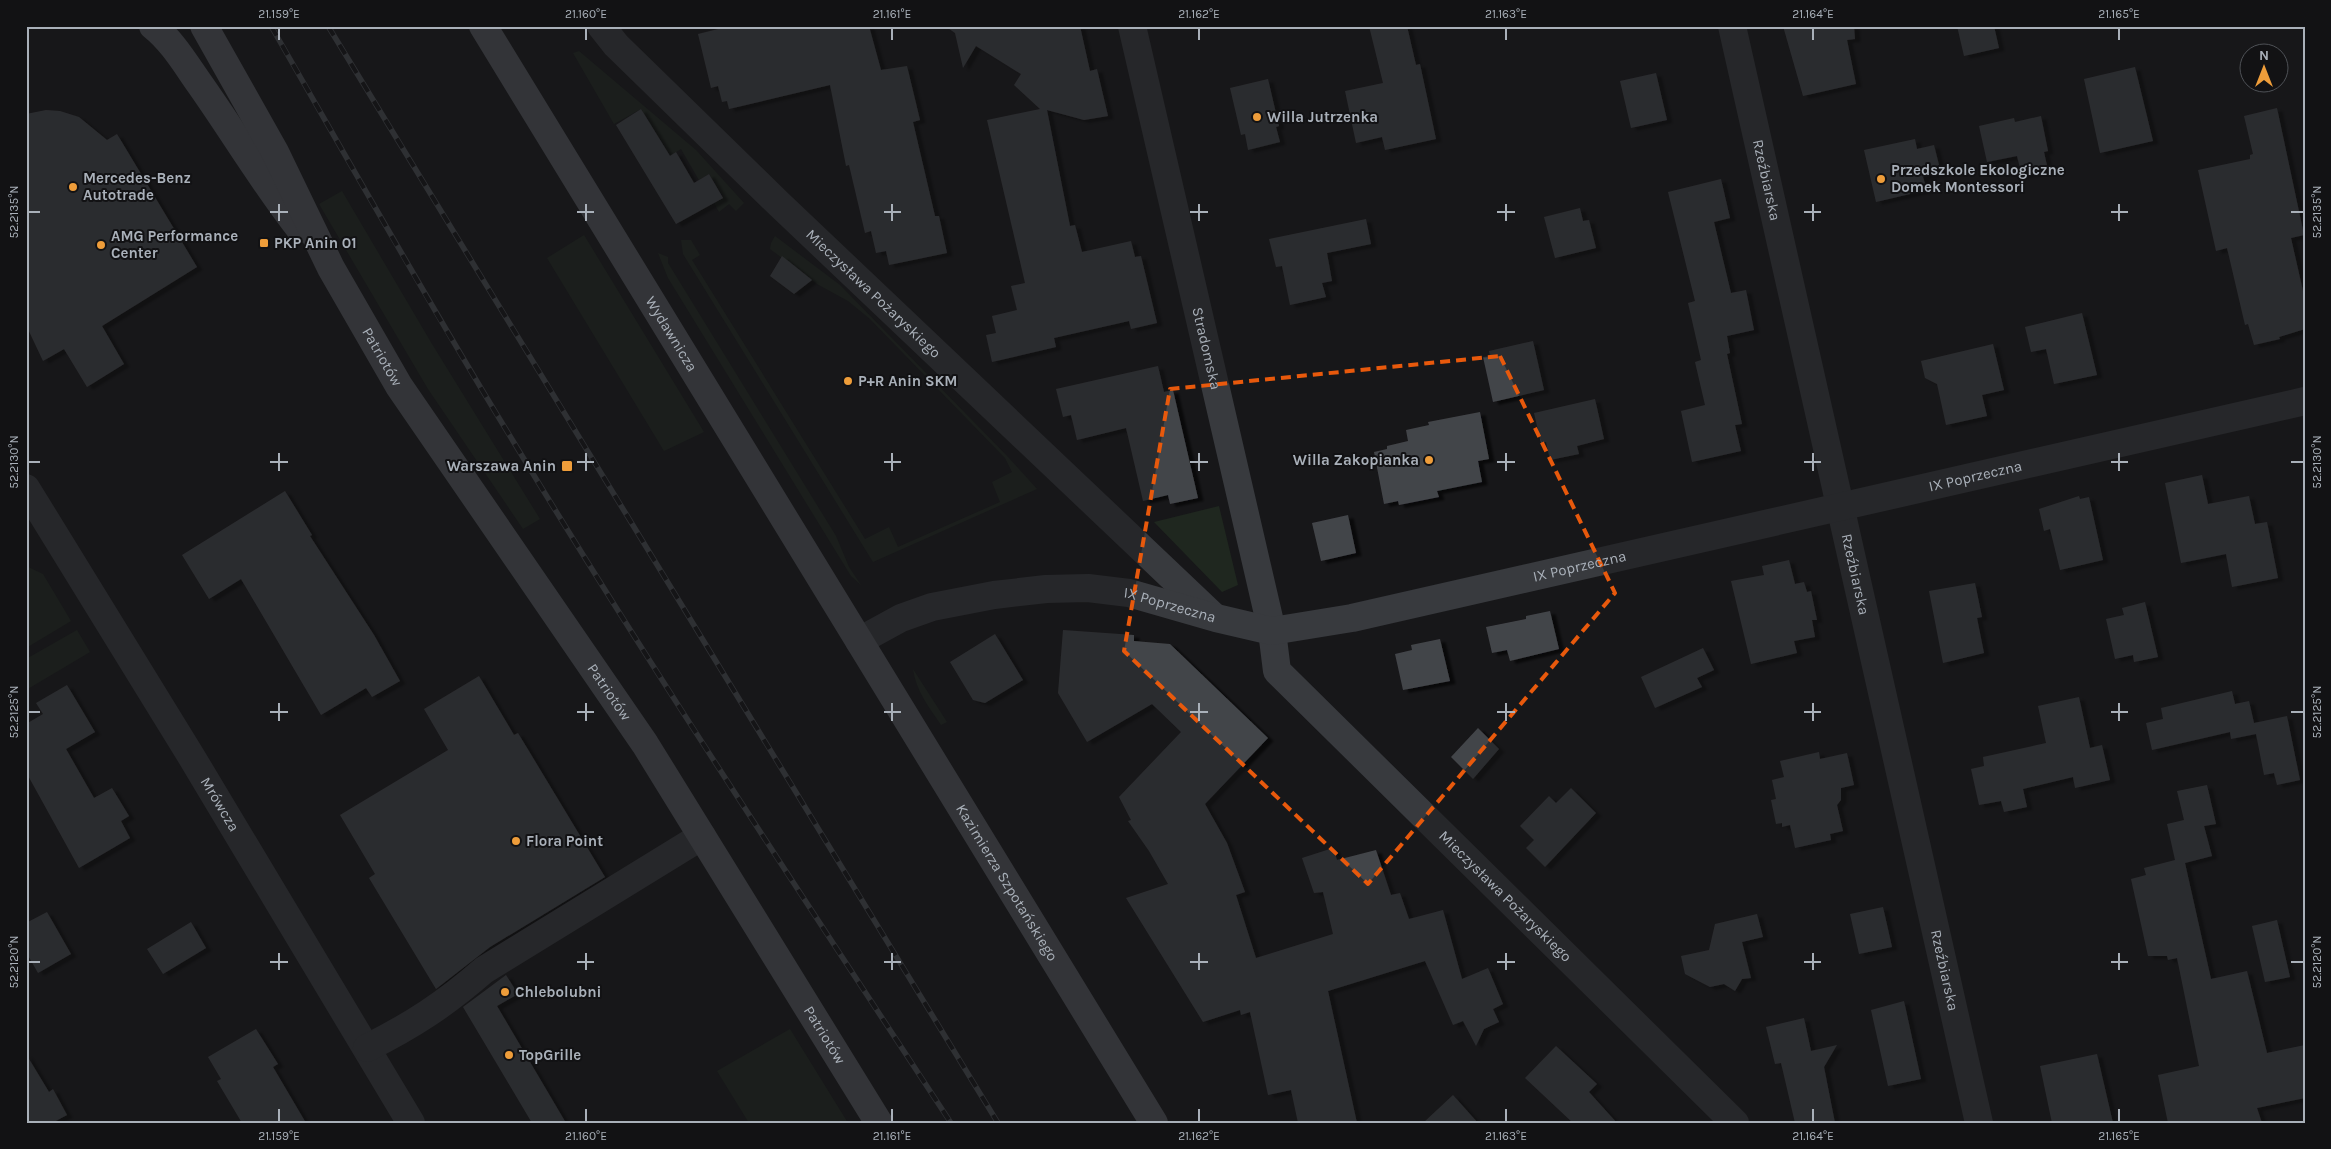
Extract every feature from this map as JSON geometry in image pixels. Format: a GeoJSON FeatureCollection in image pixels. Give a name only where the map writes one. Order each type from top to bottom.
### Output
{"type":"FeatureCollection","features":[{"type":"Feature","properties":{"kind":"main road","name":"Patriotów"},"geometry":{"type":"LineString","coordinates":[[153,26],[172,45],[278,200],[331,268]]}},
{"type":"Feature","properties":{"kind":"main road","name":"Patriotów"},"geometry":{"type":"LineString","coordinates":[[204,26],[275,152],[331,268],[399,386],[645,744],[879,1123]]}},
{"type":"Feature","properties":{"kind":"main road","name":"Wydawnicza"},"geometry":{"type":"LineString","coordinates":[[490,28],[859,641]]}},
{"type":"Feature","properties":{"kind":"main road","name":"Kazimierza Szpotańskiego"},"geometry":{"type":"LineString","coordinates":[[859,641],[1154,1123]]}},
{"type":"Feature","properties":{"kind":"street","name":"Mieczysława Pożaryskiego"},"geometry":{"type":"LineString","coordinates":[[601,26],[616,45],[778,204],[1216,618]]}},
{"type":"Feature","properties":{"kind":"street","name":"Stradomska"},"geometry":{"type":"LineString","coordinates":[[1132,26],[1272,631],[1277,671]]}},
{"type":"Feature","properties":{"kind":"street","name":"Rzeźbiarska"},"geometry":{"type":"LineString","coordinates":[[1732,26],[1979,1123]]}},
{"type":"Feature","properties":{"kind":"street","name":"IX Poprzeczna"},"geometry":{"type":"LineString","coordinates":[[859,641],[901,618],[932,607],[994,595],[1046,589],[1088,588],[1129,593],[1216,618],[1272,631],[1352,618],[2305,401]]}},
{"type":"Feature","properties":{"kind":"street","name":"Mrówcza"},"geometry":{"type":"LineString","coordinates":[[26,488],[411,1123]]}},
{"type":"Feature","properties":{"kind":"street","name":"Mieczysława Pożaryskiego"},"geometry":{"type":"LineString","coordinates":[[1277,671],[1735,1123]]}},
{"type":"Feature","properties":{"kind":"street"},"geometry":{"type":"LineString","coordinates":[[366,1048],[412,1025],[455,995],[484,970],[702,836]]}},
{"type":"Feature","properties":{"kind":"highlighted area"},"geometry":{"type":"Polygon","coordinates":[[[1500,356],[1615,593],[1368,884],[1124,651],[1170,389],[1500,356]]]}},
{"type":"Feature","properties":{"kind":"shaded area"},"geometry":{"type":"Polygon","coordinates":[[[579,51],[696,150],[744,203],[736,211],[729,204],[719,212],[714,203],[723,197],[709,174],[699,180],[681,149],[670,156],[641,109],[614,124],[573,53],[579,51]]]}},
{"type":"Feature","properties":{"kind":"shaded area"},"geometry":{"type":"Polygon","coordinates":[[[342,191],[432,344],[540,519],[523,529],[428,389],[319,204],[342,191]]]}},
{"type":"Feature","properties":{"kind":"shaded area"},"geometry":{"type":"Polygon","coordinates":[[[584,235],[704,432],[664,451],[547,258],[584,235]]]}},
{"type":"Feature","properties":{"kind":"shaded area"},"geometry":{"type":"Polygon","coordinates":[[[775,236],[840,285],[1037,489],[873,562],[683,254],[681,240],[691,240],[700,255],[692,260],[865,539],[889,527],[898,547],[1000,502],[992,482],[1012,472],[1005,458],[870,319],[848,301],[817,284],[770,249],[775,236]]]}},
{"type":"Feature","properties":{"kind":"shaded area"},"geometry":{"type":"Polygon","coordinates":[[[658,253],[668,257],[668,263],[836,536],[849,567],[861,585],[851,576],[668,278],[658,253]]]}},
{"type":"Feature","properties":{"kind":"shaded area"},"geometry":{"type":"Polygon","coordinates":[[[1219,506],[1238,585],[1222,592],[1154,522],[1219,506]]]}},
{"type":"Feature","properties":{"kind":"shaded area"},"geometry":{"type":"Polygon","coordinates":[[[26,566],[43,574],[71,621],[26,648],[26,566]]]}},
{"type":"Feature","properties":{"kind":"shaded area"},"geometry":{"type":"Polygon","coordinates":[[[77,630],[90,652],[26,690],[26,659],[77,630]]]}},
{"type":"Feature","properties":{"kind":"shaded area"},"geometry":{"type":"Polygon","coordinates":[[[913,669],[947,722],[941,725],[928,705],[920,692],[913,669]]]}},
{"type":"Feature","properties":{"kind":"shaded area"},"geometry":{"type":"Polygon","coordinates":[[[790,1029],[848,1123],[749,1123],[717,1071],[790,1029]]]}},
{"type":"Feature","properties":{"kind":"building"},"geometry":{"type":"Polygon","coordinates":[[[730,26],[869,26],[881,70],[907,66],[920,120],[913,122],[935,216],[939,216],[947,253],[889,265],[886,251],[876,253],[871,231],[865,233],[849,165],[846,166],[830,85],[729,109],[727,101],[722,102],[718,86],[711,88],[698,34],[730,26]]]}},
{"type":"Feature","properties":{"kind":"building"},"geometry":{"type":"Polygon","coordinates":[[[945,26],[1080,26],[1090,71],[1097,69],[1108,116],[1084,120],[1047,110],[1070,226],[1075,225],[1082,252],[1131,241],[1135,257],[1141,256],[1157,323],[1131,329],[1129,321],[1054,338],[1056,347],[992,362],[986,335],[996,333],[992,316],[1017,310],[1011,286],[1025,283],[987,120],[1040,109],[1014,85],[1021,74],[976,46],[963,68],[955,33],[945,26]]]}},
{"type":"Feature","properties":{"kind":"building"},"geometry":{"type":"Polygon","coordinates":[[[1369,26],[1407,26],[1416,65],[1420,64],[1436,139],[1385,150],[1382,137],[1356,143],[1345,91],[1383,83],[1369,26]]]}},
{"type":"Feature","properties":{"kind":"building"},"geometry":{"type":"Polygon","coordinates":[[[1783,26],[1854,26],[1855,39],[1847,40],[1856,84],[1803,96],[1783,26]]]}},
{"type":"Feature","properties":{"kind":"building"},"geometry":{"type":"Polygon","coordinates":[[[1957,26],[1994,26],[1999,48],[1964,56],[1957,26]]]}},
{"type":"Feature","properties":{"kind":"building"},"geometry":{"type":"Polygon","coordinates":[[[2135,67],[2153,141],[2100,153],[2084,79],[2135,67]]]}},
{"type":"Feature","properties":{"kind":"building"},"geometry":{"type":"Polygon","coordinates":[[[1656,73],[1667,120],[1631,128],[1620,81],[1656,73]]]}},
{"type":"Feature","properties":{"kind":"building","name":"Willa Jutrzenka"},"geometry":{"type":"Polygon","coordinates":[[[1268,79],[1279,126],[1276,127],[1280,142],[1248,150],[1245,134],[1241,135],[1230,88],[1268,79]]]}},
{"type":"Feature","properties":{"kind":"building"},"geometry":{"type":"Polygon","coordinates":[[[2277,108],[2304,235],[2291,238],[2305,300],[2305,329],[2279,337],[2280,339],[2254,345],[2248,324],[2245,325],[2227,248],[2216,251],[2198,170],[2250,159],[2250,155],[2253,154],[2244,116],[2277,108]]]}},
{"type":"Feature","properties":{"kind":"building"},"geometry":{"type":"Polygon","coordinates":[[[641,109],[670,156],[676,152],[694,183],[709,174],[723,198],[676,224],[616,125],[641,109]]]}},
{"type":"Feature","properties":{"kind":"building"},"geometry":{"type":"Polygon","coordinates":[[[46,110],[60,111],[79,117],[107,140],[117,134],[197,267],[102,326],[124,364],[87,387],[64,349],[43,361],[26,325],[26,114],[46,110]]]}},
{"type":"Feature","properties":{"kind":"building"},"geometry":{"type":"Polygon","coordinates":[[[2041,116],[2048,151],[2044,152],[2048,170],[2022,176],[2017,156],[1987,162],[1979,126],[2014,118],[2015,122],[2041,116]]]}},
{"type":"Feature","properties":{"kind":"building"},"geometry":{"type":"Polygon","coordinates":[[[1915,139],[1917,149],[1934,145],[1941,173],[1923,177],[1927,190],[1876,202],[1864,150],[1915,139]]]}},
{"type":"Feature","properties":{"kind":"building"},"geometry":{"type":"Polygon","coordinates":[[[1721,179],[1730,218],[1714,222],[1731,293],[1746,290],[1754,330],[1727,336],[1730,353],[1727,354],[1742,424],[1735,425],[1741,451],[1692,462],[1681,411],[1705,405],[1695,362],[1701,360],[1688,303],[1695,301],[1668,192],[1721,179]]]}},
{"type":"Feature","properties":{"kind":"building"},"geometry":{"type":"Polygon","coordinates":[[[1580,208],[1583,221],[1589,220],[1596,248],[1555,258],[1544,217],[1580,208]]]}},
{"type":"Feature","properties":{"kind":"building"},"geometry":{"type":"Polygon","coordinates":[[[1366,219],[1371,244],[1327,253],[1332,281],[1322,283],[1326,297],[1290,305],[1282,266],[1276,267],[1269,239],[1366,219]]]}},
{"type":"Feature","properties":{"kind":"building"},"geometry":{"type":"Polygon","coordinates":[[[782,256],[812,280],[794,294],[770,276],[782,256]]]}},
{"type":"Feature","properties":{"kind":"building"},"geometry":{"type":"Polygon","coordinates":[[[2082,313],[2097,375],[2054,384],[2046,349],[2031,352],[2025,327],[2082,313]]]}},
{"type":"Feature","properties":{"kind":"building"},"geometry":{"type":"Polygon","coordinates":[[[1533,341],[1544,390],[1493,402],[1483,357],[1490,356],[1489,351],[1533,341]]]}},
{"type":"Feature","properties":{"kind":"building"},"geometry":{"type":"Polygon","coordinates":[[[1993,344],[2004,390],[1982,395],[1987,416],[1946,425],[1937,384],[1925,378],[1921,361],[1993,344]]]}},
{"type":"Feature","properties":{"kind":"building"},"geometry":{"type":"Polygon","coordinates":[[[1158,366],[1164,392],[1173,390],[1198,498],[1170,504],[1168,495],[1143,501],[1126,428],[1077,440],[1071,415],[1063,417],[1056,389],[1158,366]]]}},
{"type":"Feature","properties":{"kind":"building"},"geometry":{"type":"Polygon","coordinates":[[[1595,399],[1604,439],[1577,446],[1579,454],[1550,460],[1546,442],[1541,443],[1534,413],[1595,399]]]}},
{"type":"Feature","properties":{"kind":"building","name":"Willa Zakopianka"},"geometry":{"type":"Polygon","coordinates":[[[1480,412],[1489,459],[1478,461],[1482,482],[1437,491],[1439,497],[1399,505],[1398,501],[1384,504],[1374,452],[1387,449],[1387,446],[1408,441],[1406,430],[1429,425],[1428,422],[1480,412]]]}},
{"type":"Feature","properties":{"kind":"building"},"geometry":{"type":"Polygon","coordinates":[[[2202,475],[2208,504],[2249,496],[2255,524],[2267,522],[2278,578],[2232,587],[2226,554],[2181,563],[2165,483],[2202,475]]]}},
{"type":"Feature","properties":{"kind":"building"},"geometry":{"type":"Polygon","coordinates":[[[285,491],[312,535],[310,536],[374,635],[400,681],[372,697],[366,688],[321,715],[241,579],[209,599],[182,555],[285,491]]]}},
{"type":"Feature","properties":{"kind":"building"},"geometry":{"type":"Polygon","coordinates":[[[2079,496],[2080,499],[2089,497],[2103,560],[2060,570],[2050,529],[2044,531],[2039,509],[2079,496]]]}},
{"type":"Feature","properties":{"kind":"building"},"geometry":{"type":"Polygon","coordinates":[[[1348,515],[1356,553],[1321,561],[1312,523],[1348,515]]]}},
{"type":"Feature","properties":{"kind":"building"},"geometry":{"type":"Polygon","coordinates":[[[1789,560],[1795,584],[1804,582],[1807,592],[1811,591],[1817,620],[1812,620],[1815,637],[1794,641],[1797,653],[1751,664],[1731,581],[1764,575],[1762,566],[1789,560]]]}},
{"type":"Feature","properties":{"kind":"building"},"geometry":{"type":"Polygon","coordinates":[[[1975,583],[1982,617],[1977,618],[1984,653],[1943,663],[1929,591],[1975,583]]]}},
{"type":"Feature","properties":{"kind":"building"},"geometry":{"type":"Polygon","coordinates":[[[2145,602],[2158,657],[2134,662],[2133,655],[2115,659],[2106,619],[2124,615],[2122,608],[2145,602]]]}},
{"type":"Feature","properties":{"kind":"building"},"geometry":{"type":"Polygon","coordinates":[[[1550,611],[1559,649],[1510,661],[1507,650],[1492,653],[1486,627],[1526,619],[1526,616],[1550,611]]]}},
{"type":"Feature","properties":{"kind":"building"},"geometry":{"type":"Polygon","coordinates":[[[1063,630],[1134,635],[1134,641],[1170,644],[1268,738],[1205,804],[1227,843],[1245,892],[1236,895],[1256,958],[1333,934],[1323,892],[1314,893],[1302,858],[1333,848],[1337,860],[1376,850],[1391,895],[1400,893],[1409,919],[1443,910],[1462,979],[1488,968],[1503,1004],[1493,1009],[1499,1022],[1484,1029],[1476,1046],[1463,1021],[1453,1025],[1425,961],[1328,991],[1357,1123],[1298,1123],[1291,1090],[1268,1095],[1250,1012],[1241,1015],[1240,1010],[1203,1022],[1126,898],[1168,884],[1149,851],[1128,821],[1131,820],[1119,797],[1181,732],[1152,704],[1087,742],[1058,693],[1063,630]]]}},
{"type":"Feature","properties":{"kind":"building"},"geometry":{"type":"Polygon","coordinates":[[[995,634],[1023,680],[985,703],[973,700],[950,662],[995,634]]]}},
{"type":"Feature","properties":{"kind":"building"},"geometry":{"type":"Polygon","coordinates":[[[1440,639],[1450,681],[1403,690],[1395,654],[1412,650],[1411,645],[1440,639]]]}},
{"type":"Feature","properties":{"kind":"building"},"geometry":{"type":"Polygon","coordinates":[[[1703,648],[1714,670],[1697,678],[1702,687],[1655,708],[1641,677],[1703,648]]]}},
{"type":"Feature","properties":{"kind":"building","name":"Flora Point"},"geometry":{"type":"Polygon","coordinates":[[[479,676],[514,735],[518,733],[605,877],[490,947],[436,989],[369,878],[375,874],[340,815],[448,750],[424,709],[479,676]]]}},
{"type":"Feature","properties":{"kind":"building"},"geometry":{"type":"Polygon","coordinates":[[[67,685],[95,732],[66,749],[94,798],[112,788],[129,816],[121,821],[130,838],[79,868],[26,772],[26,724],[43,714],[36,703],[67,685]]]}},
{"type":"Feature","properties":{"kind":"building"},"geometry":{"type":"Polygon","coordinates":[[[2232,691],[2235,704],[2249,701],[2254,723],[2287,716],[2300,780],[2277,785],[2274,773],[2264,775],[2256,734],[2231,739],[2230,732],[2152,750],[2146,723],[2163,719],[2161,708],[2232,691]]]}},
{"type":"Feature","properties":{"kind":"building"},"geometry":{"type":"Polygon","coordinates":[[[2079,697],[2090,748],[2102,745],[2110,780],[2075,788],[2073,777],[2023,789],[2027,807],[2004,812],[2001,801],[1979,805],[1971,769],[1984,766],[1983,757],[2046,743],[2038,706],[2079,697]]]}},
{"type":"Feature","properties":{"kind":"building"},"geometry":{"type":"Polygon","coordinates":[[[1478,728],[1499,749],[1473,779],[1451,757],[1478,728]]]}},
{"type":"Feature","properties":{"kind":"building"},"geometry":{"type":"Polygon","coordinates":[[[1819,752],[1820,759],[1847,753],[1854,785],[1841,788],[1841,800],[1837,805],[1843,831],[1830,834],[1831,840],[1795,848],[1790,825],[1782,827],[1782,823],[1776,824],[1771,800],[1776,799],[1772,780],[1784,777],[1780,761],[1819,752]]]}},
{"type":"Feature","properties":{"kind":"building"},"geometry":{"type":"Polygon","coordinates":[[[2207,785],[2216,824],[2204,826],[2212,856],[2185,863],[2211,979],[2247,971],[2267,1053],[2305,1045],[2305,1098],[2257,1108],[2262,1123],[2168,1123],[2158,1075],[2199,1066],[2177,958],[2168,960],[2167,956],[2148,956],[2131,879],[2146,875],[2144,868],[2175,860],[2167,824],[2184,820],[2177,791],[2207,785]]]}},
{"type":"Feature","properties":{"kind":"building"},"geometry":{"type":"Polygon","coordinates":[[[1571,788],[1596,813],[1545,867],[1526,848],[1534,840],[1520,826],[1549,796],[1556,803],[1571,788]]]}},
{"type":"Feature","properties":{"kind":"building"},"geometry":{"type":"Polygon","coordinates":[[[1883,907],[1892,947],[1859,954],[1850,914],[1883,907]]]}},
{"type":"Feature","properties":{"kind":"building"},"geometry":{"type":"Polygon","coordinates":[[[47,912],[71,954],[38,973],[26,952],[26,923],[47,912]]]}},
{"type":"Feature","properties":{"kind":"building"},"geometry":{"type":"Polygon","coordinates":[[[1757,914],[1763,937],[1742,942],[1751,978],[1742,979],[1735,991],[1724,984],[1710,987],[1685,974],[1681,956],[1709,950],[1715,924],[1757,914]]]}},
{"type":"Feature","properties":{"kind":"building"},"geometry":{"type":"Polygon","coordinates":[[[2277,920],[2290,977],[2265,982],[2252,926],[2277,920]]]}},
{"type":"Feature","properties":{"kind":"building"},"geometry":{"type":"Polygon","coordinates":[[[191,922],[206,948],[163,974],[147,949],[191,922]]]}},
{"type":"Feature","properties":{"kind":"building","name":"TopGrille"},"geometry":{"type":"Polygon","coordinates":[[[506,975],[518,994],[497,1006],[566,1123],[532,1123],[463,1007],[506,975]]]}},
{"type":"Feature","properties":{"kind":"building"},"geometry":{"type":"Polygon","coordinates":[[[1904,1001],[1921,1079],[1888,1086],[1871,1010],[1904,1001]]]}},
{"type":"Feature","properties":{"kind":"building"},"geometry":{"type":"Polygon","coordinates":[[[1804,1018],[1811,1051],[1837,1045],[1824,1067],[1835,1123],[1795,1123],[1781,1063],[1775,1064],[1766,1027],[1804,1018]]]}},
{"type":"Feature","properties":{"kind":"building"},"geometry":{"type":"Polygon","coordinates":[[[256,1029],[278,1064],[273,1067],[306,1123],[242,1123],[217,1081],[221,1079],[208,1057],[256,1029]]]}},
{"type":"Feature","properties":{"kind":"building"},"geometry":{"type":"Polygon","coordinates":[[[1556,1046],[1597,1084],[1589,1092],[1617,1123],[1573,1123],[1525,1078],[1556,1046]]]}},
{"type":"Feature","properties":{"kind":"building"},"geometry":{"type":"Polygon","coordinates":[[[26,1054],[49,1092],[53,1089],[67,1115],[52,1123],[26,1123],[26,1054]]]}},
{"type":"Feature","properties":{"kind":"building"},"geometry":{"type":"Polygon","coordinates":[[[2097,1054],[2113,1123],[2052,1123],[2040,1066],[2097,1054]]]}},
{"type":"Feature","properties":{"kind":"building"},"geometry":{"type":"Polygon","coordinates":[[[1453,1095],[1478,1123],[1423,1123],[1453,1095]]]}},
{"type":"Feature","properties":{"kind":"railway"},"geometry":{"type":"LineString","coordinates":[[271,26],[451,338],[566,527],[729,784],[951,1123]]}},
{"type":"Feature","properties":{"kind":"railway"},"geometry":{"type":"LineString","coordinates":[[328,26],[998,1123]]}},
{"type":"Feature","properties":{"kind":"place","name":"Willa Jutrzenka"},"geometry":{"type":"Point","coordinates":[1257,117]}},
{"type":"Feature","properties":{"kind":"place","name":"Przedszkole Ekologiczne Domek Montessori"},"geometry":{"type":"Point","coordinates":[1881,179]}},
{"type":"Feature","properties":{"kind":"place","name":"Mercedes-Benz Autotrade"},"geometry":{"type":"Point","coordinates":[73,187]}},
{"type":"Feature","properties":{"kind":"place","name":"PKP Anin 01"},"geometry":{"type":"Point","coordinates":[264,243]}},
{"type":"Feature","properties":{"kind":"place","name":"AMG Performance Center"},"geometry":{"type":"Point","coordinates":[101,245]}},
{"type":"Feature","properties":{"kind":"place","name":"P+R Anin SKM"},"geometry":{"type":"Point","coordinates":[848,381]}},
{"type":"Feature","properties":{"kind":"place","name":"Willa Zakopianka"},"geometry":{"type":"Point","coordinates":[1429,460]}},
{"type":"Feature","properties":{"kind":"place","name":"Warszawa Anin"},"geometry":{"type":"Point","coordinates":[567,466]}},
{"type":"Feature","properties":{"kind":"place","name":"Flora Point"},"geometry":{"type":"Point","coordinates":[516,841]}},
{"type":"Feature","properties":{"kind":"place","name":"Chlebolubni"},"geometry":{"type":"Point","coordinates":[505,992]}},
{"type":"Feature","properties":{"kind":"place","name":"TopGrille"},"geometry":{"type":"Point","coordinates":[509,1055]}}]}
